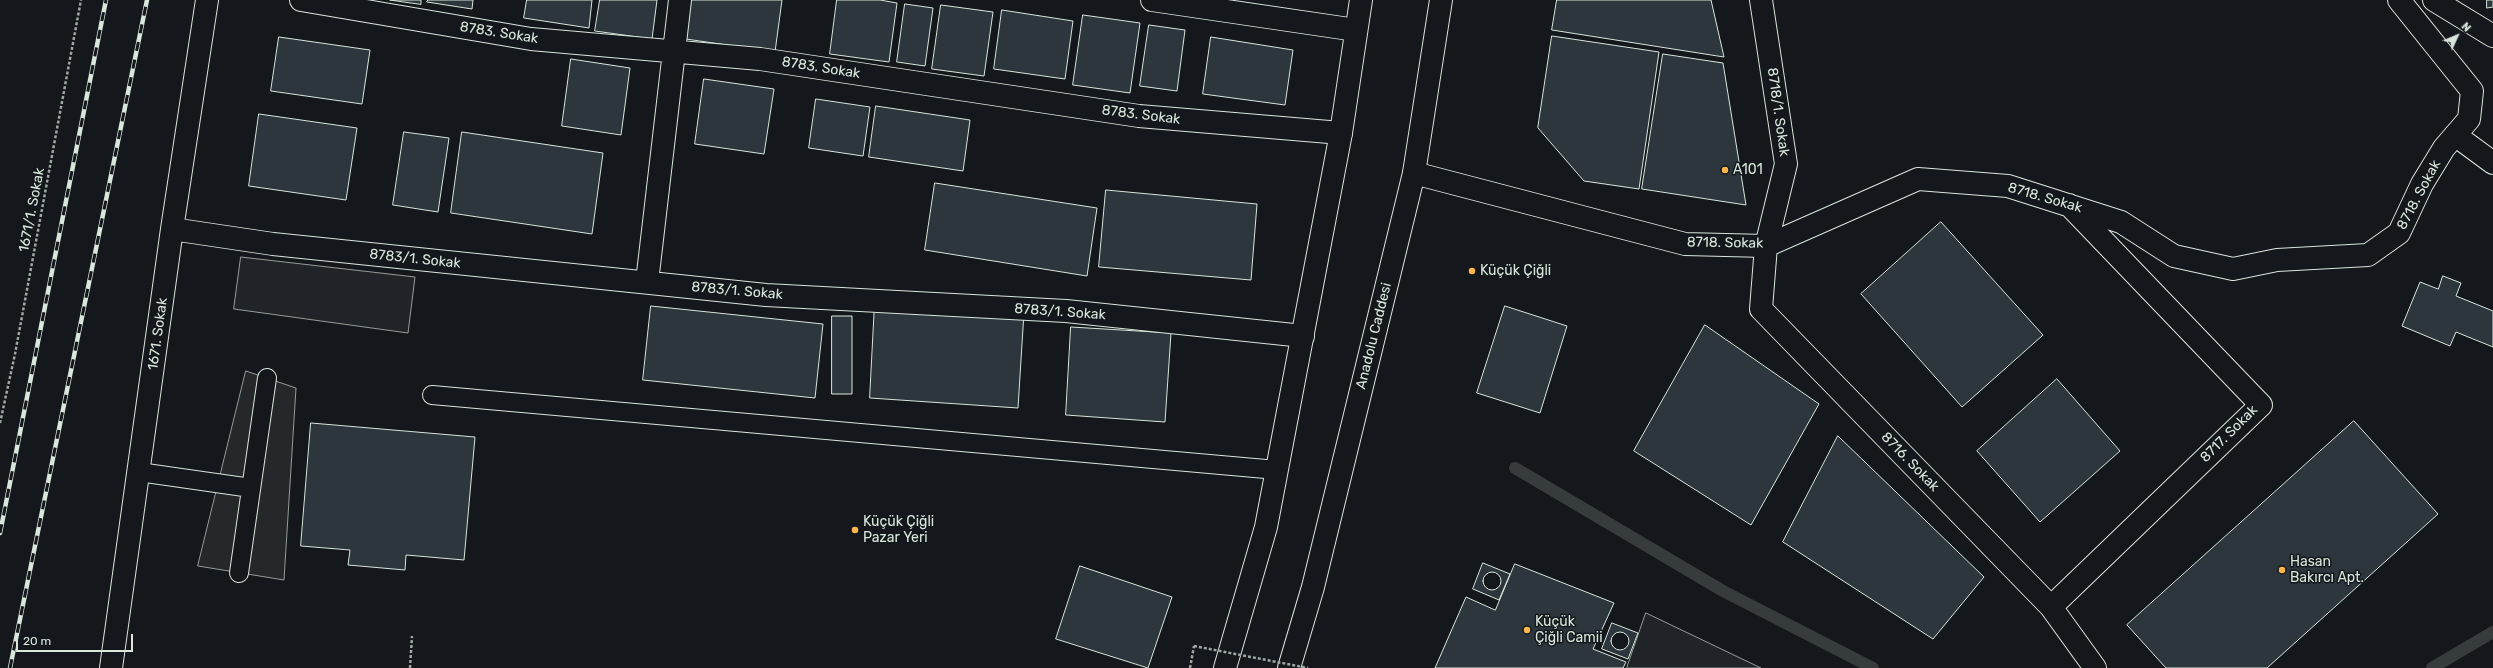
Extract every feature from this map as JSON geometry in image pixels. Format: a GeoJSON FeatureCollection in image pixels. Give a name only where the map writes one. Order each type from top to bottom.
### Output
{"type":"FeatureCollection","features":[{"type":"Feature","properties":{"kind":"main road","name":"1671. Sokak"},"geometry":{"type":"LineString","coordinates":[[111,668],[172,229],[208,0]]}},
{"type":"Feature","properties":{"kind":"main road","name":"8783. Sokak"},"geometry":{"type":"LineString","coordinates":[[301,0],[531,39],[760,59],[1139,116],[1341,133]]}},
{"type":"Feature","properties":{"kind":"main road"},"geometry":{"type":"LineString","coordinates":[[647,282],[680,0]]}},
{"type":"Feature","properties":{"kind":"main road"},"geometry":{"type":"LineString","coordinates":[[1152,0],[1356,30]]}},
{"type":"Feature","properties":{"kind":"main road"},"geometry":{"type":"LineString","coordinates":[[1225,668],[1266,527],[1341,133],[1361,0]]}},
{"type":"Feature","properties":{"kind":"main road","name":"Anadolu Caddesi"},"geometry":{"type":"LineString","coordinates":[[1289,668],[1313,587],[1414,173],[1441,0]]}},
{"type":"Feature","properties":{"kind":"main road","name":"8718/1. Sokak"},"geometry":{"type":"LineString","coordinates":[[1762,0],[1786,164],[1766,246]]}},
{"type":"Feature","properties":{"kind":"main road","name":"8718. Sokak"},"geometry":{"type":"LineString","coordinates":[[1414,173],[1686,244],[1766,246],[1918,179],[2008,186],[2121,222],[2174,256],[2233,268],[2277,260],[2368,255],[2399,233],[2422,184],[2444,148],[2469,119],[2472,91],[2399,0]]}},
{"type":"Feature","properties":{"kind":"main road"},"geometry":{"type":"LineString","coordinates":[[2434,0],[2493,36]]}},
{"type":"Feature","properties":{"kind":"main road"},"geometry":{"type":"LineString","coordinates":[[2455,135],[2493,163]]}},
{"type":"Feature","properties":{"kind":"main road","name":"8717. Sokak"},"geometry":{"type":"LineString","coordinates":[[2051,607],[2261,405],[2067,204]]}},
{"type":"Feature","properties":{"kind":"main road","name":"8783/1. Sokak"},"geometry":{"type":"LineString","coordinates":[[172,229],[280,245],[766,295],[1066,311],[1303,336]]}},
{"type":"Feature","properties":{"kind":"main road","name":"8716. Sokak"},"geometry":{"type":"LineString","coordinates":[[1766,246],[1761,310],[2051,607],[2095,668]]}},
{"type":"Feature","properties":{"kind":"lane"},"geometry":{"type":"LineString","coordinates":[[239,573],[267,378]]}},
{"type":"Feature","properties":{"kind":"lane"},"geometry":{"type":"LineString","coordinates":[[432,395],[1277,470]]}},
{"type":"Feature","properties":{"kind":"lane"},"geometry":{"type":"LineString","coordinates":[[139,472],[251,488]]}},
{"type":"Feature","properties":{"kind":"path","name":"1671/1. Sokak"},"geometry":{"type":"LineString","coordinates":[[0,423],[15,354],[81,0]]}},
{"type":"Feature","properties":{"kind":"path"},"geometry":{"type":"LineString","coordinates":[[410,668],[412,636]]}},
{"type":"Feature","properties":{"kind":"path"},"geometry":{"type":"LineString","coordinates":[[1190,668],[1194,646],[1308,668]]}},
{"type":"Feature","properties":{"kind":"shaded area"},"geometry":{"type":"Polygon","coordinates":[[[241,257],[415,277],[408,333],[234,309],[241,257]]]}},
{"type":"Feature","properties":{"kind":"shaded area"},"geometry":{"type":"Polygon","coordinates":[[[246,371],[296,388],[284,580],[198,566],[246,371]]]}},
{"type":"Feature","properties":{"kind":"shaded area"},"geometry":{"type":"Polygon","coordinates":[[[1646,613],[1761,668],[1627,668],[1646,613]]]}},
{"type":"Feature","properties":{"kind":"building"},"geometry":{"type":"Polygon","coordinates":[[[390,0],[421,0],[421,4],[390,0]]]}},
{"type":"Feature","properties":{"kind":"building"},"geometry":{"type":"Polygon","coordinates":[[[428,0],[473,0],[472,9],[427,2],[428,0]]]}},
{"type":"Feature","properties":{"kind":"building"},"geometry":{"type":"Polygon","coordinates":[[[527,0],[592,0],[589,28],[524,18],[527,0]]]}},
{"type":"Feature","properties":{"kind":"building"},"geometry":{"type":"Polygon","coordinates":[[[600,0],[657,0],[652,39],[595,31],[600,0]]]}},
{"type":"Feature","properties":{"kind":"building"},"geometry":{"type":"Polygon","coordinates":[[[691,0],[782,0],[775,52],[686,39],[691,0]]]}},
{"type":"Feature","properties":{"kind":"building"},"geometry":{"type":"Polygon","coordinates":[[[837,0],[880,0],[897,3],[889,62],[830,54],[837,0]]]}},
{"type":"Feature","properties":{"kind":"building"},"geometry":{"type":"Polygon","coordinates":[[[1557,0],[1711,0],[1724,57],[1552,30],[1557,0]]]}},
{"type":"Feature","properties":{"kind":"building"},"geometry":{"type":"Polygon","coordinates":[[[2487,0],[2493,0],[2493,7],[2487,8],[2487,0]]]}},
{"type":"Feature","properties":{"kind":"building"},"geometry":{"type":"Polygon","coordinates":[[[905,4],[933,8],[925,66],[897,62],[905,4]]]}},
{"type":"Feature","properties":{"kind":"building"},"geometry":{"type":"Polygon","coordinates":[[[941,5],[993,12],[984,76],[932,69],[941,5]]]}},
{"type":"Feature","properties":{"kind":"building"},"geometry":{"type":"Polygon","coordinates":[[[1002,10],[1073,21],[1065,79],[994,69],[1002,10]]]}},
{"type":"Feature","properties":{"kind":"building"},"geometry":{"type":"Polygon","coordinates":[[[1083,15],[1140,23],[1130,93],[1073,85],[1083,15]]]}},
{"type":"Feature","properties":{"kind":"building"},"geometry":{"type":"Polygon","coordinates":[[[1149,25],[1185,30],[1177,91],[1140,86],[1149,25]]]}},
{"type":"Feature","properties":{"kind":"building"},"geometry":{"type":"Polygon","coordinates":[[[1552,36],[1659,52],[1639,189],[1584,181],[1538,128],[1552,36]]]}},
{"type":"Feature","properties":{"kind":"building"},"geometry":{"type":"Polygon","coordinates":[[[279,37],[370,50],[362,104],[271,91],[279,37]]]}},
{"type":"Feature","properties":{"kind":"building"},"geometry":{"type":"Polygon","coordinates":[[[1211,37],[1293,50],[1285,105],[1203,94],[1211,37]]]}},
{"type":"Feature","properties":{"kind":"building"},"geometry":{"type":"Polygon","coordinates":[[[1663,54],[1723,63],[1746,205],[1642,189],[1663,54]]]}},
{"type":"Feature","properties":{"kind":"building"},"geometry":{"type":"Polygon","coordinates":[[[571,59],[630,68],[621,135],[562,126],[571,59]]]}},
{"type":"Feature","properties":{"kind":"building"},"geometry":{"type":"Polygon","coordinates":[[[704,79],[774,89],[764,154],[695,144],[704,79]]]}},
{"type":"Feature","properties":{"kind":"building"},"geometry":{"type":"Polygon","coordinates":[[[816,99],[870,107],[863,156],[809,148],[816,99]]]}},
{"type":"Feature","properties":{"kind":"building"},"geometry":{"type":"Polygon","coordinates":[[[876,106],[970,120],[963,171],[869,157],[876,106]]]}},
{"type":"Feature","properties":{"kind":"building"},"geometry":{"type":"Polygon","coordinates":[[[259,114],[357,128],[346,200],[249,186],[259,114]]]}},
{"type":"Feature","properties":{"kind":"building"},"geometry":{"type":"Polygon","coordinates":[[[404,132],[449,138],[438,212],[393,205],[404,132]]]}},
{"type":"Feature","properties":{"kind":"building"},"geometry":{"type":"Polygon","coordinates":[[[462,132],[603,153],[592,234],[451,213],[462,132]]]}},
{"type":"Feature","properties":{"kind":"building"},"geometry":{"type":"Polygon","coordinates":[[[935,183],[1097,208],[1087,276],[925,250],[935,183]]]}},
{"type":"Feature","properties":{"kind":"building"},"geometry":{"type":"Polygon","coordinates":[[[1106,190],[1257,204],[1251,280],[1099,267],[1106,190]]]}},
{"type":"Feature","properties":{"kind":"building"},"geometry":{"type":"Polygon","coordinates":[[[1941,222],[2043,335],[1962,407],[1861,294],[1941,222]]]}},
{"type":"Feature","properties":{"kind":"building"},"geometry":{"type":"Polygon","coordinates":[[[2443,276],[2461,283],[2456,296],[2493,311],[2493,347],[2456,332],[2450,346],[2402,326],[2420,282],[2438,289],[2443,276]]]}},
{"type":"Feature","properties":{"kind":"building"},"geometry":{"type":"Polygon","coordinates":[[[875,302],[1024,312],[1018,408],[870,398],[875,302]]]}},
{"type":"Feature","properties":{"kind":"building"},"geometry":{"type":"Polygon","coordinates":[[[651,306],[823,324],[815,398],[643,380],[651,306]]]}},
{"type":"Feature","properties":{"kind":"building"},"geometry":{"type":"Polygon","coordinates":[[[1505,306],[1567,326],[1540,413],[1477,393],[1505,306]]]}},
{"type":"Feature","properties":{"kind":"building"},"geometry":{"type":"Polygon","coordinates":[[[832,316],[852,316],[852,394],[832,394],[832,316]]]}},
{"type":"Feature","properties":{"kind":"building"},"geometry":{"type":"Polygon","coordinates":[[[1705,325],[1819,404],[1751,525],[1634,451],[1705,325]]]}},
{"type":"Feature","properties":{"kind":"building"},"geometry":{"type":"Polygon","coordinates":[[[1071,327],[1171,333],[1165,422],[1066,415],[1071,327]]]}},
{"type":"Feature","properties":{"kind":"building"},"geometry":{"type":"Polygon","coordinates":[[[2057,379],[2120,451],[2040,522],[1977,451],[2057,379]]]}},
{"type":"Feature","properties":{"kind":"building","name":"Hasan Bakırcı Apt."},"geometry":{"type":"Polygon","coordinates":[[[2354,421],[2438,514],[2267,668],[2166,668],[2127,625],[2354,421]]]}},
{"type":"Feature","properties":{"kind":"building"},"geometry":{"type":"Polygon","coordinates":[[[311,423],[475,437],[464,560],[406,555],[405,570],[348,565],[350,550],[301,546],[311,423]]]}},
{"type":"Feature","properties":{"kind":"building"},"geometry":{"type":"Polygon","coordinates":[[[1838,436],[1984,577],[1933,639],[1783,542],[1838,436]]]}},
{"type":"Feature","properties":{"kind":"building"},"geometry":{"type":"Polygon","coordinates":[[[1483,563],[1510,574],[1499,600],[1473,589],[1483,563]]]}},
{"type":"Feature","properties":{"kind":"building","name":"Küçük Çiğli Camii"},"geometry":{"type":"Polygon","coordinates":[[[1515,564],[1614,603],[1593,649],[1626,662],[1623,668],[1435,668],[1466,597],[1495,610],[1515,564]]]}},
{"type":"Feature","properties":{"kind":"building"},"geometry":{"type":"Polygon","coordinates":[[[1080,566],[1172,597],[1148,668],[1056,639],[1080,566]]]}},
{"type":"Feature","properties":{"kind":"building"},"geometry":{"type":"Polygon","coordinates":[[[1492,572],[1498,575],[1501,581],[1498,587],[1492,590],[1486,587],[1483,581],[1486,575],[1492,572]]]}},
{"type":"Feature","properties":{"kind":"building"},"geometry":{"type":"Polygon","coordinates":[[[1612,623],[1638,633],[1628,659],[1602,649],[1612,623]]]}},
{"type":"Feature","properties":{"kind":"building"},"geometry":{"type":"Polygon","coordinates":[[[1620,632],[1626,635],[1629,641],[1626,647],[1620,650],[1614,647],[1611,641],[1614,635],[1620,632]]]}},
{"type":"Feature","properties":{"kind":"waterway"},"geometry":{"type":"LineString","coordinates":[[1515,468],[1723,591],[1873,668]]}},
{"type":"Feature","properties":{"kind":"waterway"},"geometry":{"type":"LineString","coordinates":[[2432,668],[2493,632]]}},
{"type":"Feature","properties":{"kind":"railway"},"geometry":{"type":"LineString","coordinates":[[0,533],[106,0]]}},
{"type":"Feature","properties":{"kind":"railway"},"geometry":{"type":"LineString","coordinates":[[10,668],[147,0]]}},
{"type":"Feature","properties":{"kind":"place","name":"A101"},"geometry":{"type":"Point","coordinates":[1725,170]}},
{"type":"Feature","properties":{"kind":"place","name":"Küçük Çiğli"},"geometry":{"type":"Point","coordinates":[1472,271]}},
{"type":"Feature","properties":{"kind":"place","name":"Küçük Çiğli Pazar Yeri"},"geometry":{"type":"Point","coordinates":[855,530]}},
{"type":"Feature","properties":{"kind":"place","name":"Hasan Bakırcı Apt."},"geometry":{"type":"Point","coordinates":[2282,570]}},
{"type":"Feature","properties":{"kind":"place","name":"Küçük Çiğli Camii"},"geometry":{"type":"Point","coordinates":[1527,630]}}]}
